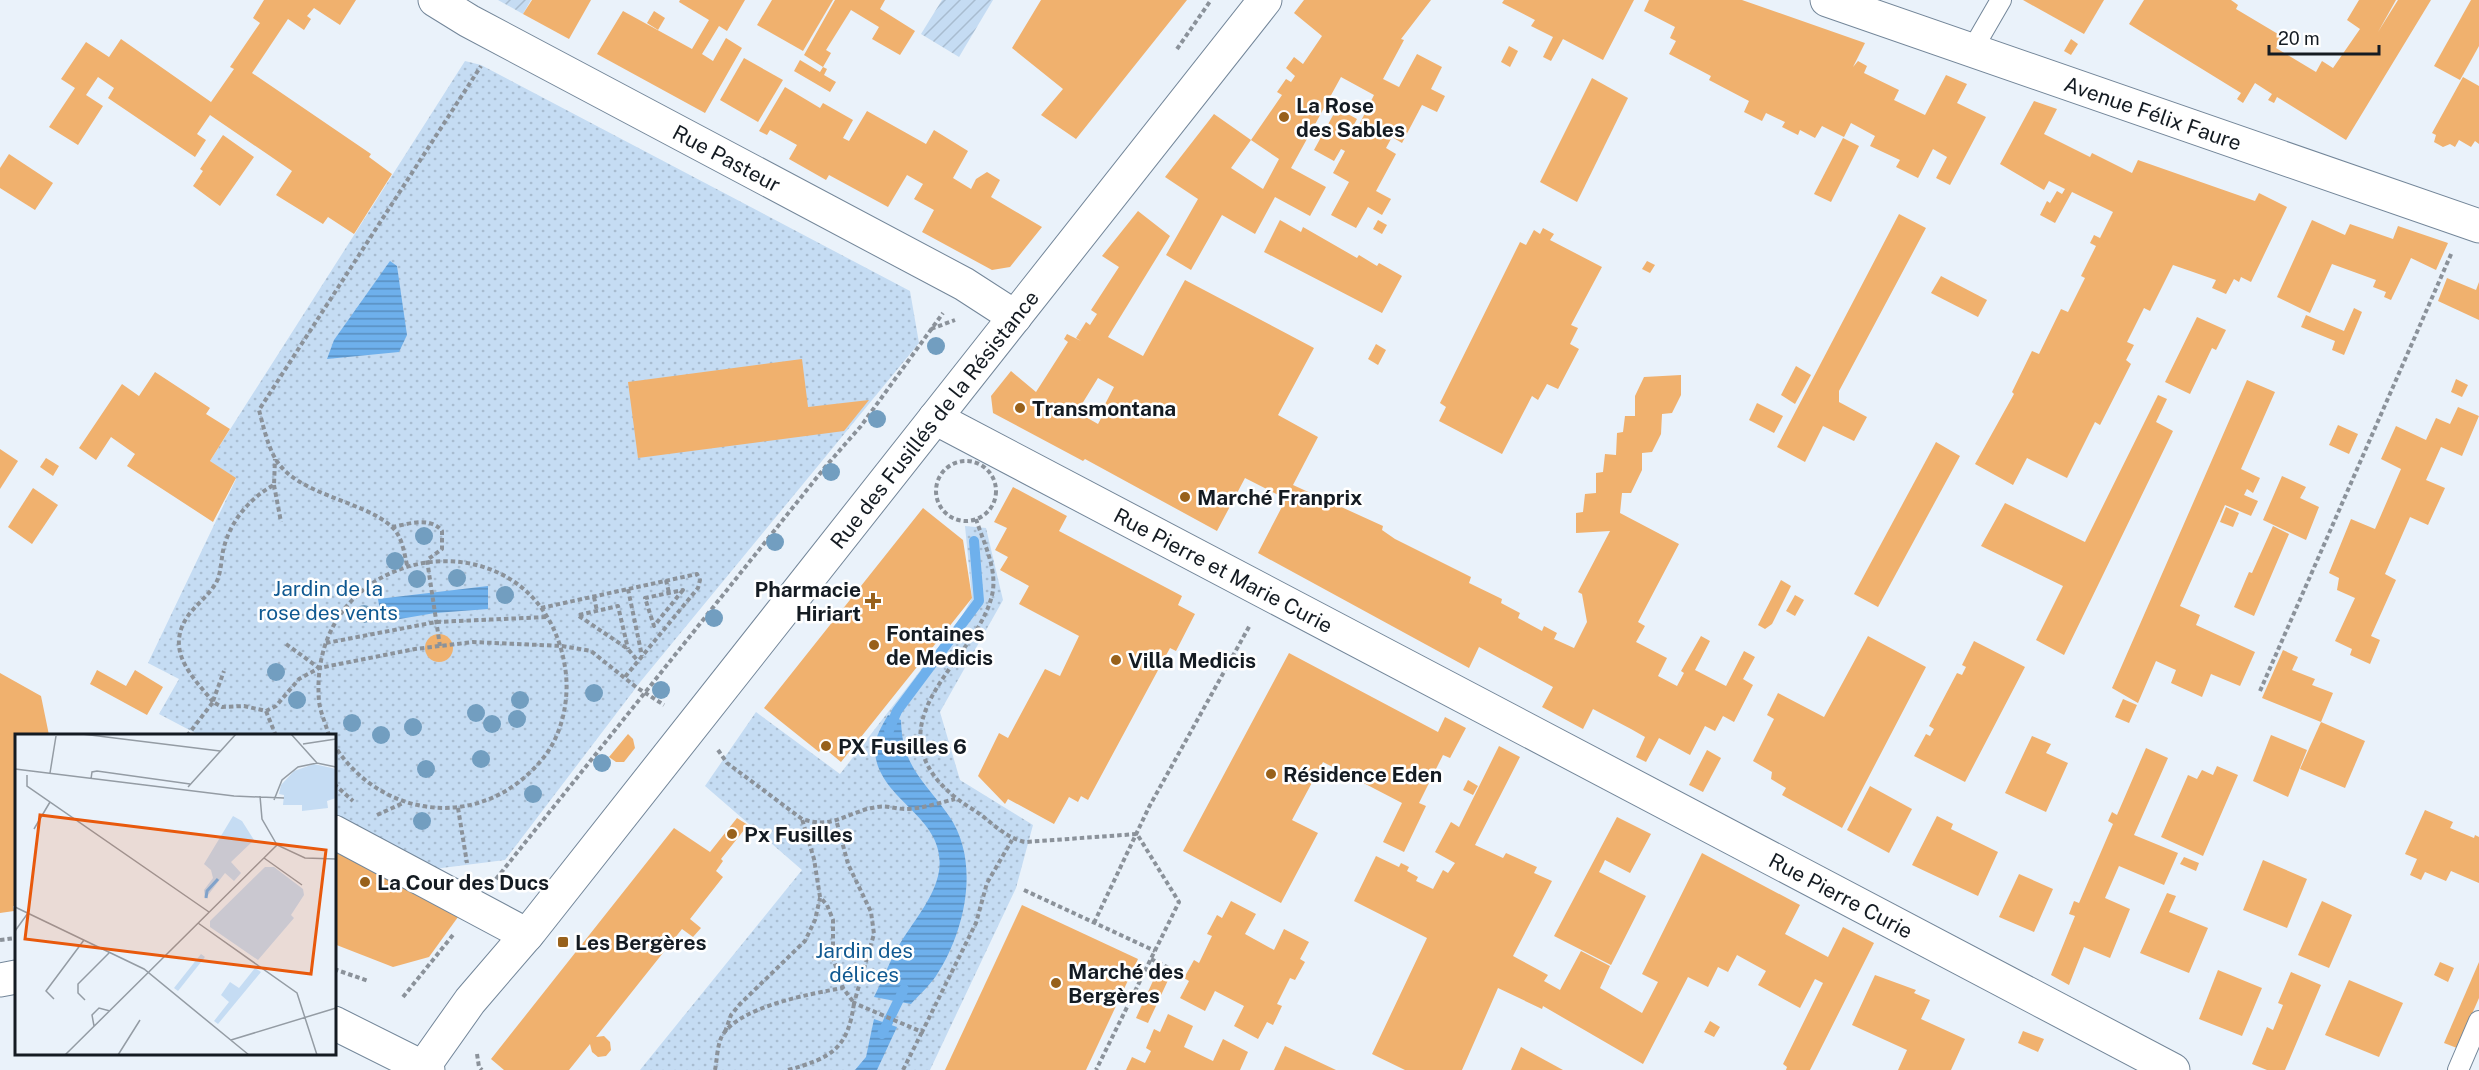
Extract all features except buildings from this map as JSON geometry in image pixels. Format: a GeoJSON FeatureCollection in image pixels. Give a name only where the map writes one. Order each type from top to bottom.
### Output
{"type":"FeatureCollection","features":[{"type":"Feature","properties":{"kind":"street","name":"Rue Pasteur"},"geometry":{"type":"LineString","coordinates":[[435,0],[964,284],[1015,317]]}},
{"type":"Feature","properties":{"kind":"street","name":"Rue des Fusillés de la Résistance"},"geometry":{"type":"LineString","coordinates":[[426,1068],[470,1001],[527,935],[1265,0]]}},
{"type":"Feature","properties":{"kind":"street","name":"Avenue Félix Faure"},"geometry":{"type":"LineString","coordinates":[[1827,0],[2472,224]]}},
{"type":"Feature","properties":{"kind":"street","name":"Rue Pierre et Marie Curie"},"geometry":{"type":"LineString","coordinates":[[935,418],[1512,721]]}},
{"type":"Feature","properties":{"kind":"street","name":"Rue Pierre Curie"},"geometry":{"type":"LineString","coordinates":[[1512,721],[2173,1070]]}},
{"type":"Feature","properties":{"kind":"street"},"geometry":{"type":"LineString","coordinates":[[336,833],[527,935]]}},
{"type":"Feature","properties":{"kind":"street"},"geometry":{"type":"LineString","coordinates":[[0,980],[15,977]]}},
{"type":"Feature","properties":{"kind":"street"},"geometry":{"type":"LineString","coordinates":[[336,1024],[426,1068]]}},
{"type":"Feature","properties":{"kind":"lane"},"geometry":{"type":"LineString","coordinates":[[1972,50],[2001,0]]}},
{"type":"Feature","properties":{"kind":"lane"},"geometry":{"type":"LineString","coordinates":[[2458,1070],[2479,1021]]}},
{"type":"Feature","properties":{"kind":"path"},"geometry":{"type":"LineString","coordinates":[[281,522],[274,485],[275,459],[259,410],[481,65],[503,37]]}},
{"type":"Feature","properties":{"kind":"path"},"geometry":{"type":"LineString","coordinates":[[2260,691],[2472,224]]}},
{"type":"Feature","properties":{"kind":"path"},"geometry":{"type":"LineString","coordinates":[[509,863],[826,466],[861,426],[930,329]]}},
{"type":"Feature","properties":{"kind":"path"},"geometry":{"type":"LineString","coordinates":[[275,459],[292,475],[325,496],[359,507],[392,527],[399,538],[407,565]]}},
{"type":"Feature","properties":{"kind":"path"},"geometry":{"type":"LineString","coordinates":[[967,460],[986,466],[996,483],[994,503],[989,511],[976,519],[961,521],[951,517],[938,502],[937,482],[941,473],[957,461],[967,460]]}},
{"type":"Feature","properties":{"kind":"path"},"geometry":{"type":"LineString","coordinates":[[274,485],[261,492],[233,524],[224,548],[218,580],[188,613],[182,627],[179,639],[184,663],[213,702],[222,707],[244,706],[266,711],[276,706],[299,679],[319,668],[473,642],[562,646],[591,651],[665,705]]}},
{"type":"Feature","properties":{"kind":"path"},"geometry":{"type":"LineString","coordinates":[[976,519],[993,580],[986,612],[921,716],[920,738],[926,761],[933,774],[956,799],[975,810],[1012,840],[1026,842],[1137,834]]}},
{"type":"Feature","properties":{"kind":"path"},"geometry":{"type":"LineString","coordinates":[[392,527],[417,523],[437,525],[442,531],[441,549],[427,560]]}},
{"type":"Feature","properties":{"kind":"path"},"geometry":{"type":"LineString","coordinates":[[427,560],[440,646]]}},
{"type":"Feature","properties":{"kind":"path"},"geometry":{"type":"LineString","coordinates":[[329,734],[319,703],[319,668],[325,643],[343,608],[372,581],[407,565],[427,560],[457,560],[487,567],[513,581],[548,617],[562,646],[568,684],[562,722],[545,756],[518,784],[484,802],[458,808],[424,808],[404,803],[373,788],[347,765],[336,748]]}},
{"type":"Feature","properties":{"kind":"path"},"geometry":{"type":"LineString","coordinates":[[541,608],[697,574],[700,580],[698,588],[625,677]]}},
{"type":"Feature","properties":{"kind":"path"},"geometry":{"type":"LineString","coordinates":[[666,580],[669,593]]}},
{"type":"Feature","properties":{"kind":"path"},"geometry":{"type":"LineString","coordinates":[[628,589],[642,656]]}},
{"type":"Feature","properties":{"kind":"path"},"geometry":{"type":"LineString","coordinates":[[683,590],[654,626],[645,598],[669,593],[683,590]]}},
{"type":"Feature","properties":{"kind":"path"},"geometry":{"type":"LineString","coordinates":[[1094,923],[1149,807],[1269,593]]}},
{"type":"Feature","properties":{"kind":"path"},"geometry":{"type":"LineString","coordinates":[[594,597],[597,611]]}},
{"type":"Feature","properties":{"kind":"path"},"geometry":{"type":"LineString","coordinates":[[628,649],[618,606],[579,615],[628,649],[638,661]]}},
{"type":"Feature","properties":{"kind":"path"},"geometry":{"type":"LineString","coordinates":[[325,643],[436,622],[548,617]]}},
{"type":"Feature","properties":{"kind":"path"},"geometry":{"type":"LineString","coordinates":[[286,644],[319,668]]}},
{"type":"Feature","properties":{"kind":"path"},"geometry":{"type":"LineString","coordinates":[[188,734],[213,702],[224,671]]}},
{"type":"Feature","properties":{"kind":"path"},"geometry":{"type":"LineString","coordinates":[[266,711],[276,734]]}},
{"type":"Feature","properties":{"kind":"path"},"geometry":{"type":"LineString","coordinates":[[716,746],[727,763],[802,819],[813,823],[837,823],[858,811],[880,806],[906,809],[956,799]]}},
{"type":"Feature","properties":{"kind":"path"},"geometry":{"type":"LineString","coordinates":[[336,786],[359,806]]}},
{"type":"Feature","properties":{"kind":"path"},"geometry":{"type":"LineString","coordinates":[[368,813],[378,815],[404,803]]}},
{"type":"Feature","properties":{"kind":"path"},"geometry":{"type":"LineString","coordinates":[[458,808],[475,906]]}},
{"type":"Feature","properties":{"kind":"path"},"geometry":{"type":"LineString","coordinates":[[714,1070],[721,1039],[731,1015],[805,941],[815,920],[820,897],[814,859],[802,819]]}},
{"type":"Feature","properties":{"kind":"path"},"geometry":{"type":"LineString","coordinates":[[788,1070],[826,1057],[836,1050],[851,1026],[854,1003],[874,934],[871,912],[848,864],[837,823]]}},
{"type":"Feature","properties":{"kind":"path"},"geometry":{"type":"LineString","coordinates":[[1096,1070],[1179,902],[1137,834]]}},
{"type":"Feature","properties":{"kind":"path"},"geometry":{"type":"LineString","coordinates":[[903,1070],[976,923],[987,883],[1012,840]]}},
{"type":"Feature","properties":{"kind":"path"},"geometry":{"type":"LineString","coordinates":[[1024,890],[1155,951]]}},
{"type":"Feature","properties":{"kind":"path"},"geometry":{"type":"LineString","coordinates":[[820,897],[827,905],[833,920],[833,958],[843,988],[854,1003],[922,1032]]}},
{"type":"Feature","properties":{"kind":"path"},"geometry":{"type":"LineString","coordinates":[[0,940],[15,938]]}},
{"type":"Feature","properties":{"kind":"path"},"geometry":{"type":"LineString","coordinates":[[1151,959],[1167,967],[1161,976]]}},
{"type":"Feature","properties":{"kind":"path"},"geometry":{"type":"LineString","coordinates":[[336,970],[368,981]]}},
{"type":"Feature","properties":{"kind":"path"},"geometry":{"type":"LineString","coordinates":[[725,1032],[742,1020],[780,1000],[843,988]]}},
{"type":"Feature","properties":{"kind":"path"},"geometry":{"type":"LineString","coordinates":[[476,1043],[479,1066],[482,1070]]}},
{"type":"Feature","properties":{"kind":"green space"},"geometry":{"type":"Polygon","coordinates":[[[498,0],[531,0],[523,14],[498,0]]]}},
{"type":"Feature","properties":{"kind":"green space"},"geometry":{"type":"Polygon","coordinates":[[[942,0],[993,0],[959,57],[921,34],[942,0]]]}},
{"type":"Feature","properties":{"kind":"green space","name":"Jardin de la rose des vents"},"geometry":{"type":"Polygon","coordinates":[[[465,61],[481,65],[910,291],[919,343],[641,681],[505,860],[426,870],[336,817],[336,734],[197,734],[159,714],[179,679],[148,663],[236,479],[210,461],[465,61]]]}},
{"type":"Feature","properties":{"kind":"green space","name":"Jardin des délices"},"geometry":{"type":"Polygon","coordinates":[[[965,526],[986,528],[1003,600],[940,712],[960,780],[1033,825],[1016,888],[930,1070],[640,1070],[802,870],[705,786],[756,712],[840,774],[961,618],[972,598],[965,526]]]}},
{"type":"Feature","properties":{"kind":"water"},"geometry":{"type":"Polygon","coordinates":[[[390,261],[397,266],[407,335],[399,352],[327,359],[334,340],[390,261]]]}},
{"type":"Feature","properties":{"kind":"water"},"geometry":{"type":"Polygon","coordinates":[[[488,586],[488,609],[435,613],[382,622],[378,599],[488,586]]]}},
{"type":"Feature","properties":{"kind":"water"},"geometry":{"type":"Polygon","coordinates":[[[888,715],[901,720],[905,750],[910,762],[949,816],[959,834],[965,854],[967,875],[965,897],[955,939],[936,976],[911,1004],[874,997],[898,947],[933,891],[939,871],[939,852],[924,823],[888,785],[880,770],[875,753],[875,743],[888,715]]]}},
{"type":"Feature","properties":{"kind":"water"},"geometry":{"type":"Polygon","coordinates":[[[874,1019],[897,1027],[877,1070],[855,1070],[866,1057],[874,1019]]]}},
{"type":"Feature","properties":{"kind":"waterway"},"geometry":{"type":"LineString","coordinates":[[889,730],[897,711],[979,601],[974,541]]}},
{"type":"Feature","properties":{"kind":"waterway"},"geometry":{"type":"LineString","coordinates":[[882,1034],[904,989]]}},
{"type":"Feature","properties":{"kind":"place","name":"La Rose des Sables"},"geometry":{"type":"Point","coordinates":[1284,117]}},
{"type":"Feature","properties":{"kind":"place","name":"Transmontana"},"geometry":{"type":"Point","coordinates":[1020,408]}},
{"type":"Feature","properties":{"kind":"place","name":"Marché Franprix"},"geometry":{"type":"Point","coordinates":[1185,497]}},
{"type":"Feature","properties":{"kind":"place","name":"Pharmacie Hiriart"},"geometry":{"type":"Point","coordinates":[873,601]}},
{"type":"Feature","properties":{"kind":"place","name":"Fontaines de Medicis"},"geometry":{"type":"Point","coordinates":[874,645]}},
{"type":"Feature","properties":{"kind":"place","name":"Villa Medicis"},"geometry":{"type":"Point","coordinates":[1116,660]}},
{"type":"Feature","properties":{"kind":"place","name":"PX Fusilles 6"},"geometry":{"type":"Point","coordinates":[826,746]}},
{"type":"Feature","properties":{"kind":"place","name":"Résidence Eden"},"geometry":{"type":"Point","coordinates":[1271,774]}},
{"type":"Feature","properties":{"kind":"place","name":"Px Fusilles"},"geometry":{"type":"Point","coordinates":[732,834]}},
{"type":"Feature","properties":{"kind":"place","name":"La Cour des Ducs"},"geometry":{"type":"Point","coordinates":[365,882]}},
{"type":"Feature","properties":{"kind":"place","name":"Les Bergères"},"geometry":{"type":"Point","coordinates":[563,942]}},
{"type":"Feature","properties":{"kind":"place","name":"Marché des Bergères"},"geometry":{"type":"Point","coordinates":[1056,983]}}]}
